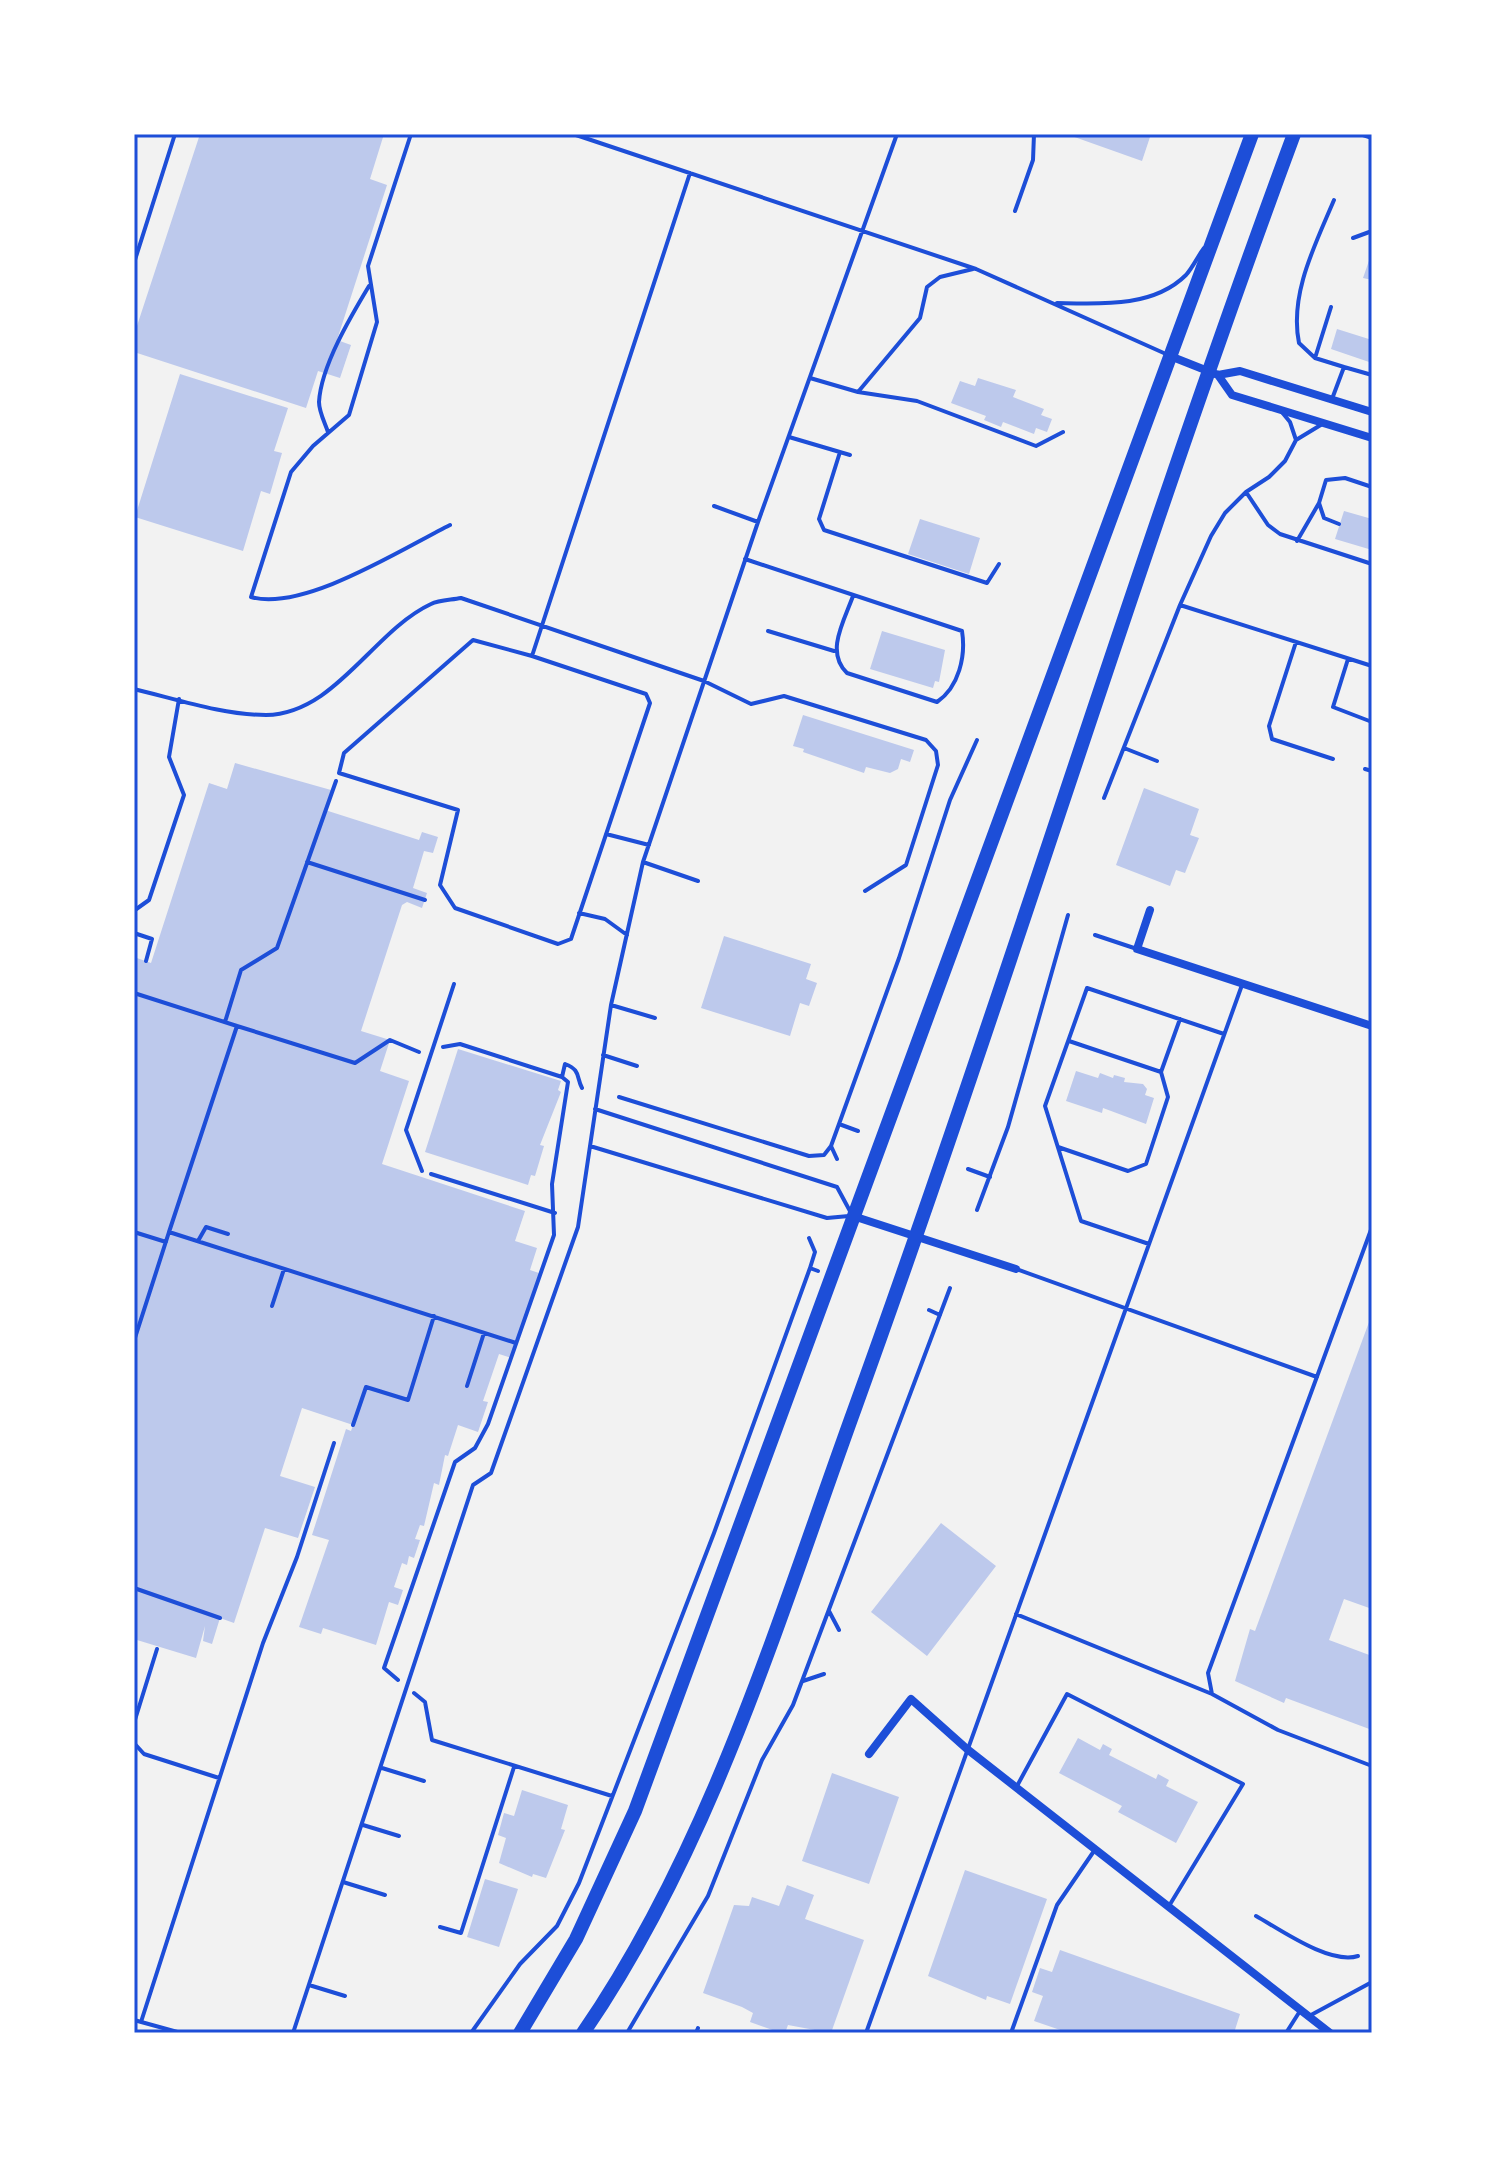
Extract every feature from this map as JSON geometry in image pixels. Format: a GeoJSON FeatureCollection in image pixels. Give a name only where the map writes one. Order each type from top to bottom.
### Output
{"type":"FeatureCollection","features":[{"type":"Feature","properties":{"kind":"highway"},"geometry":{"type":"LineString","coordinates":[[520,2033],[576,1939],[635,1811],[1252,134]]}},
{"type":"Feature","properties":{"kind":"highway"},"geometry":{"type":"LineString","coordinates":[[583,2033],[621,1978],[726,1765],[917,1238],[1294,134]]}},
{"type":"Feature","properties":{"kind":"street"},"geometry":{"type":"LineString","coordinates":[[1170,356],[1212,373],[1232,395],[1372,438]]}},
{"type":"Feature","properties":{"kind":"street"},"geometry":{"type":"LineString","coordinates":[[1212,373],[1240,371],[1372,412]]}},
{"type":"Feature","properties":{"kind":"street"},"geometry":{"type":"LineString","coordinates":[[1150,910],[1137,949],[1372,1026]]}},
{"type":"Feature","properties":{"kind":"street"},"geometry":{"type":"LineString","coordinates":[[853,1216],[1016,1269]]}},
{"type":"Feature","properties":{"kind":"street"},"geometry":{"type":"LineString","coordinates":[[869,1754],[911,1699],[967,1749],[1330,2033]]}},
{"type":"Feature","properties":{"kind":"lane"},"geometry":{"type":"LineString","coordinates":[[134,263],[175,134]]}},
{"type":"Feature","properties":{"kind":"lane"},"geometry":{"type":"LineString","coordinates":[[411,134],[368,266],[377,322],[349,415],[291,472],[251,597],[266,602],[313,592],[450,525]]}},
{"type":"Feature","properties":{"kind":"lane"},"geometry":{"type":"LineString","coordinates":[[573,134],[976,269],[1170,356]]}},
{"type":"Feature","properties":{"kind":"lane"},"geometry":{"type":"LineString","coordinates":[[293,2033],[473,1485],[491,1473],[578,1227],[611,1005],[643,862],[745,559],[897,134]]}},
{"type":"Feature","properties":{"kind":"lane"},"geometry":{"type":"LineString","coordinates":[[934,134],[954,134]]}},
{"type":"Feature","properties":{"kind":"lane"},"geometry":{"type":"LineString","coordinates":[[1015,211],[1033,160],[1034,134]]}},
{"type":"Feature","properties":{"kind":"lane"},"geometry":{"type":"LineString","coordinates":[[1363,135],[1372,138]]}},
{"type":"Feature","properties":{"kind":"lane"},"geometry":{"type":"LineString","coordinates":[[532,656],[690,173]]}},
{"type":"Feature","properties":{"kind":"lane"},"geometry":{"type":"LineString","coordinates":[[1334,200],[1307,267],[1296,309],[1299,343],[1315,358],[1372,375]]}},
{"type":"Feature","properties":{"kind":"lane"},"geometry":{"type":"LineString","coordinates":[[1054,303],[1116,304],[1154,294],[1185,275],[1216,229]]}},
{"type":"Feature","properties":{"kind":"lane"},"geometry":{"type":"LineString","coordinates":[[1353,238],[1372,231]]}},
{"type":"Feature","properties":{"kind":"lane"},"geometry":{"type":"LineString","coordinates":[[858,392],[920,318],[927,287],[940,277],[976,269]]}},
{"type":"Feature","properties":{"kind":"lane"},"geometry":{"type":"LineString","coordinates":[[328,433],[319,406],[321,392],[346,324],[371,284]]}},
{"type":"Feature","properties":{"kind":"lane"},"geometry":{"type":"LineString","coordinates":[[1315,358],[1331,307]]}},
{"type":"Feature","properties":{"kind":"lane"},"geometry":{"type":"LineString","coordinates":[[1332,399],[1344,367]]}},
{"type":"Feature","properties":{"kind":"lane"},"geometry":{"type":"LineString","coordinates":[[810,378],[858,392],[917,401],[1036,446],[1063,432]]}},
{"type":"Feature","properties":{"kind":"lane"},"geometry":{"type":"LineString","coordinates":[[1279,410],[1290,422],[1296,440]]}},
{"type":"Feature","properties":{"kind":"lane"},"geometry":{"type":"LineString","coordinates":[[1104,798],[1180,605],[1211,536],[1225,513],[1285,461],[1296,440],[1324,423]]}},
{"type":"Feature","properties":{"kind":"lane"},"geometry":{"type":"LineString","coordinates":[[789,437],[850,455]]}},
{"type":"Feature","properties":{"kind":"lane"},"geometry":{"type":"LineString","coordinates":[[840,452],[819,519],[824,530],[987,583],[999,564]]}},
{"type":"Feature","properties":{"kind":"lane"},"geometry":{"type":"LineString","coordinates":[[1297,541],[1319,503],[1326,480],[1345,478],[1372,487]]}},
{"type":"Feature","properties":{"kind":"lane"},"geometry":{"type":"LineString","coordinates":[[1246,492],[1268,525],[1297,541],[1372,564]]}},
{"type":"Feature","properties":{"kind":"lane"},"geometry":{"type":"LineString","coordinates":[[1319,503],[1324,518],[1339,524]]}},
{"type":"Feature","properties":{"kind":"lane"},"geometry":{"type":"LineString","coordinates":[[714,506],[758,522]]}},
{"type":"Feature","properties":{"kind":"lane"},"geometry":{"type":"LineString","coordinates":[[745,559],[962,631],[965,648],[951,693],[937,702],[847,673],[838,665],[834,651],[853,596]]}},
{"type":"Feature","properties":{"kind":"lane"},"geometry":{"type":"LineString","coordinates":[[134,689],[266,715],[296,710],[332,685],[404,622],[432,604],[461,598],[704,681],[751,704],[784,696],[926,740],[936,751],[938,765],[906,865],[865,891]]}},
{"type":"Feature","properties":{"kind":"lane"},"geometry":{"type":"LineString","coordinates":[[1180,605],[1372,666]]}},
{"type":"Feature","properties":{"kind":"lane"},"geometry":{"type":"LineString","coordinates":[[768,631],[834,651]]}},
{"type":"Feature","properties":{"kind":"lane"},"geometry":{"type":"LineString","coordinates":[[473,640],[532,656],[646,694],[650,703],[571,939],[558,944],[455,908],[440,885],[458,810],[339,773],[344,753],[473,640]]}},
{"type":"Feature","properties":{"kind":"lane"},"geometry":{"type":"LineString","coordinates":[[1296,642],[1269,726],[1272,739],[1333,759]]}},
{"type":"Feature","properties":{"kind":"lane"},"geometry":{"type":"LineString","coordinates":[[1348,659],[1333,707],[1372,722]]}},
{"type":"Feature","properties":{"kind":"lane"},"geometry":{"type":"LineString","coordinates":[[135,910],[149,900],[184,795],[169,757],[179,699]]}},
{"type":"Feature","properties":{"kind":"lane"},"geometry":{"type":"LineString","coordinates":[[1124,748],[1157,761]]}},
{"type":"Feature","properties":{"kind":"lane"},"geometry":{"type":"LineString","coordinates":[[1365,769],[1372,771]]}},
{"type":"Feature","properties":{"kind":"lane"},"geometry":{"type":"LineString","coordinates":[[606,834],[649,845]]}},
{"type":"Feature","properties":{"kind":"lane"},"geometry":{"type":"LineString","coordinates":[[643,862],[698,881]]}},
{"type":"Feature","properties":{"kind":"lane"},"geometry":{"type":"LineString","coordinates":[[579,913],[605,919],[627,935]]}},
{"type":"Feature","properties":{"kind":"lane"},"geometry":{"type":"LineString","coordinates":[[1095,935],[1137,949]]}},
{"type":"Feature","properties":{"kind":"lane"},"geometry":{"type":"LineString","coordinates":[[422,1171],[406,1130],[454,984]]}},
{"type":"Feature","properties":{"kind":"lane"},"geometry":{"type":"LineString","coordinates":[[866,2033],[1242,985]]}},
{"type":"Feature","properties":{"kind":"lane"},"geometry":{"type":"LineString","coordinates":[[1149,1244],[1081,1221],[1045,1106],[1087,988],[1224,1034]]}},
{"type":"Feature","properties":{"kind":"lane"},"geometry":{"type":"LineString","coordinates":[[611,1005],[655,1018]]}},
{"type":"Feature","properties":{"kind":"lane"},"geometry":{"type":"LineString","coordinates":[[1058,1147],[1128,1171],[1146,1164],[1168,1097],[1161,1072],[1180,1019]]}},
{"type":"Feature","properties":{"kind":"lane"},"geometry":{"type":"LineString","coordinates":[[1069,1041],[1161,1072]]}},
{"type":"Feature","properties":{"kind":"lane"},"geometry":{"type":"LineString","coordinates":[[603,1055],[637,1066]]}},
{"type":"Feature","properties":{"kind":"lane"},"geometry":{"type":"LineString","coordinates":[[590,1146],[827,1218],[853,1216],[837,1187],[595,1109]]}},
{"type":"Feature","properties":{"kind":"lane"},"geometry":{"type":"LineString","coordinates":[[1212,1694],[1208,1673],[1372,1227]]}},
{"type":"Feature","properties":{"kind":"lane"},"geometry":{"type":"LineString","coordinates":[[1016,1269],[1125,1311],[1317,1377]]}},
{"type":"Feature","properties":{"kind":"lane"},"geometry":{"type":"LineString","coordinates":[[141,2022],[219,1778],[334,1443]]}},
{"type":"Feature","properties":{"kind":"lane"},"geometry":{"type":"LineString","coordinates":[[1016,1614],[1212,1694],[1278,1730],[1372,1766]]}},
{"type":"Feature","properties":{"kind":"lane"},"geometry":{"type":"LineString","coordinates":[[134,1723],[157,1649]]}},
{"type":"Feature","properties":{"kind":"lane"},"geometry":{"type":"LineString","coordinates":[[1017,1787],[1067,1694],[1243,1784],[1169,1906]]}},
{"type":"Feature","properties":{"kind":"lane"},"geometry":{"type":"LineString","coordinates":[[134,1743],[144,1754],[219,1778]]}},
{"type":"Feature","properties":{"kind":"lane"},"geometry":{"type":"LineString","coordinates":[[382,1768],[424,1781]]}},
{"type":"Feature","properties":{"kind":"lane"},"geometry":{"type":"LineString","coordinates":[[363,1825],[399,1836]]}},
{"type":"Feature","properties":{"kind":"lane"},"geometry":{"type":"LineString","coordinates":[[1011,2033],[1057,1905],[1096,1848]]}},
{"type":"Feature","properties":{"kind":"lane"},"geometry":{"type":"LineString","coordinates":[[343,1882],[385,1895]]}},
{"type":"Feature","properties":{"kind":"lane"},"geometry":{"type":"LineString","coordinates":[[1256,1916],[1305,1944],[1347,1960],[1358,1956]]}},
{"type":"Feature","properties":{"kind":"lane"},"geometry":{"type":"LineString","coordinates":[[1286,2033],[1304,2013],[1372,1982]]}},
{"type":"Feature","properties":{"kind":"lane"},"geometry":{"type":"LineString","coordinates":[[309,1985],[345,1996]]}},
{"type":"Feature","properties":{"kind":"lane"},"geometry":{"type":"LineString","coordinates":[[134,2020],[181,2033]]}},
{"type":"Feature","properties":{"kind":"path"},"geometry":{"type":"LineString","coordinates":[[619,1097],[809,1156],[824,1155],[831,1146],[899,958],[950,800],[977,740]]}},
{"type":"Feature","properties":{"kind":"path"},"geometry":{"type":"LineString","coordinates":[[225,1022],[241,970],[277,948],[339,773]]}},
{"type":"Feature","properties":{"kind":"path"},"geometry":{"type":"LineString","coordinates":[[307,862],[425,900]]}},
{"type":"Feature","properties":{"kind":"path"},"geometry":{"type":"LineString","coordinates":[[977,1210],[1008,1127],[1068,915]]}},
{"type":"Feature","properties":{"kind":"path"},"geometry":{"type":"LineString","coordinates":[[134,933],[152,939],[146,961]]}},
{"type":"Feature","properties":{"kind":"path"},"geometry":{"type":"LineString","coordinates":[[134,993],[355,1063],[390,1040],[416,1053],[460,1044],[562,1077],[565,1064],[580,1074],[582,1088]]}},
{"type":"Feature","properties":{"kind":"path"},"geometry":{"type":"LineString","coordinates":[[134,1341],[237,1026]]}},
{"type":"Feature","properties":{"kind":"path"},"geometry":{"type":"LineString","coordinates":[[839,1124],[858,1131]]}},
{"type":"Feature","properties":{"kind":"path"},"geometry":{"type":"LineString","coordinates":[[831,1146],[837,1159]]}},
{"type":"Feature","properties":{"kind":"path"},"geometry":{"type":"LineString","coordinates":[[968,1169],[990,1177]]}},
{"type":"Feature","properties":{"kind":"path"},"geometry":{"type":"LineString","coordinates":[[422,1171],[555,1213]]}},
{"type":"Feature","properties":{"kind":"path"},"geometry":{"type":"LineString","coordinates":[[198,1241],[206,1227],[228,1234]]}},
{"type":"Feature","properties":{"kind":"path"},"geometry":{"type":"LineString","coordinates":[[134,1232],[166,1242]]}},
{"type":"Feature","properties":{"kind":"path"},"geometry":{"type":"LineString","coordinates":[[169,1232],[516,1343]]}},
{"type":"Feature","properties":{"kind":"path"},"geometry":{"type":"LineString","coordinates":[[471,2033],[520,1964],[557,1926],[579,1883],[714,1533],[810,1268],[815,1252],[809,1238]]}},
{"type":"Feature","properties":{"kind":"path"},"geometry":{"type":"LineString","coordinates":[[810,1268],[820,1271]]}},
{"type":"Feature","properties":{"kind":"path"},"geometry":{"type":"LineString","coordinates":[[272,1306],[284,1269]]}},
{"type":"Feature","properties":{"kind":"path"},"geometry":{"type":"LineString","coordinates":[[627,2033],[708,1896],[762,1760],[803,1681],[950,1288]]}},
{"type":"Feature","properties":{"kind":"path"},"geometry":{"type":"LineString","coordinates":[[929,1310],[940,1315]]}},
{"type":"Feature","properties":{"kind":"path"},"geometry":{"type":"LineString","coordinates":[[353,1425],[366,1387],[408,1400],[434,1316]]}},
{"type":"Feature","properties":{"kind":"path"},"geometry":{"type":"LineString","coordinates":[[467,1386],[484,1333]]}},
{"type":"Feature","properties":{"kind":"path"},"geometry":{"type":"LineString","coordinates":[[134,1588],[220,1618]]}},
{"type":"Feature","properties":{"kind":"path"},"geometry":{"type":"LineString","coordinates":[[829,1611],[839,1630]]}},
{"type":"Feature","properties":{"kind":"path"},"geometry":{"type":"LineString","coordinates":[[803,1681],[824,1674]]}},
{"type":"Feature","properties":{"kind":"path"},"geometry":{"type":"LineString","coordinates":[[440,1927],[461,1933],[514,1767]]}},
{"type":"Feature","properties":{"kind":"building"},"geometry":{"type":"Polygon","coordinates":[[[200,134],[384,134],[370,179],[387,185],[337,340],[351,345],[340,378],[318,371],[306,408],[134,352],[134,335],[200,134]]]}},
{"type":"Feature","properties":{"kind":"building"},"geometry":{"type":"Polygon","coordinates":[[[1066,134],[1151,134],[1142,161],[1066,134]]]}},
{"type":"Feature","properties":{"kind":"building"},"geometry":{"type":"Polygon","coordinates":[[[1372,252],[1372,280],[1363,278],[1372,252]]]}},
{"type":"Feature","properties":{"kind":"building"},"geometry":{"type":"Polygon","coordinates":[[[1337,329],[1372,340],[1372,363],[1331,349],[1337,329]]]}},
{"type":"Feature","properties":{"kind":"building"},"geometry":{"type":"Polygon","coordinates":[[[180,374],[288,408],[274,451],[282,453],[270,494],[261,491],[243,551],[135,517],[180,374]]]}},
{"type":"Feature","properties":{"kind":"building"},"geometry":{"type":"Polygon","coordinates":[[[978,378],[1016,390],[1013,397],[1044,409],[1041,415],[1052,419],[1047,432],[1036,428],[1034,434],[1003,422],[1001,427],[984,420],[986,416],[951,403],[960,381],[975,386],[978,378]]]}},
{"type":"Feature","properties":{"kind":"building"},"geometry":{"type":"Polygon","coordinates":[[[1344,511],[1372,519],[1372,550],[1335,539],[1344,511]]]}},
{"type":"Feature","properties":{"kind":"building"},"geometry":{"type":"Polygon","coordinates":[[[920,519],[980,538],[969,574],[908,554],[920,519]]]}},
{"type":"Feature","properties":{"kind":"building"},"geometry":{"type":"Polygon","coordinates":[[[882,631],[945,650],[939,682],[935,681],[933,688],[870,669],[882,631]]]}},
{"type":"Feature","properties":{"kind":"building"},"geometry":{"type":"Polygon","coordinates":[[[803,715],[914,750],[910,762],[901,759],[898,769],[890,773],[866,767],[864,773],[803,752],[804,749],[793,746],[803,715]]]}},
{"type":"Feature","properties":{"kind":"building"},"geometry":{"type":"Polygon","coordinates":[[[235,763],[331,790],[325,810],[419,840],[422,832],[438,837],[433,853],[424,851],[413,888],[427,893],[422,908],[407,902],[402,905],[361,1031],[390,1040],[380,1071],[409,1081],[382,1164],[525,1211],[515,1241],[537,1248],[530,1270],[539,1273],[512,1358],[499,1354],[483,1401],[488,1402],[478,1432],[458,1425],[448,1456],[445,1455],[439,1485],[434,1483],[424,1526],[420,1525],[415,1539],[420,1540],[414,1558],[409,1556],[407,1565],[402,1563],[394,1587],[403,1590],[398,1605],[389,1602],[376,1645],[323,1628],[321,1634],[299,1627],[329,1540],[312,1535],[346,1429],[351,1431],[353,1425],[302,1408],[280,1476],[315,1487],[298,1538],[265,1528],[234,1623],[220,1618],[212,1644],[203,1641],[205,1626],[196,1658],[137,1640],[134,1648],[134,957],[151,963],[209,783],[227,789],[235,763]]]}},
{"type":"Feature","properties":{"kind":"building"},"geometry":{"type":"Polygon","coordinates":[[[1144,788],[1199,809],[1190,835],[1199,838],[1185,873],[1176,870],[1170,886],[1116,865],[1144,788]]]}},
{"type":"Feature","properties":{"kind":"building"},"geometry":{"type":"Polygon","coordinates":[[[724,936],[811,964],[806,979],[817,983],[809,1006],[800,1003],[790,1036],[701,1008],[724,936]]]}},
{"type":"Feature","properties":{"kind":"building"},"geometry":{"type":"Polygon","coordinates":[[[458,1049],[561,1081],[558,1090],[561,1092],[540,1145],[544,1146],[535,1176],[531,1175],[528,1185],[425,1152],[458,1049]]]}},
{"type":"Feature","properties":{"kind":"building"},"geometry":{"type":"Polygon","coordinates":[[[1076,1071],[1098,1078],[1100,1073],[1113,1078],[1114,1075],[1125,1078],[1124,1082],[1143,1084],[1147,1089],[1145,1095],[1154,1098],[1146,1124],[1103,1108],[1102,1113],[1066,1101],[1076,1071]]]}},
{"type":"Feature","properties":{"kind":"building"},"geometry":{"type":"Polygon","coordinates":[[[1372,1314],[1372,1609],[1344,1599],[1329,1640],[1372,1656],[1372,1730],[1286,1698],[1284,1703],[1235,1681],[1250,1629],[1255,1631],[1372,1314]]]}},
{"type":"Feature","properties":{"kind":"building"},"geometry":{"type":"Polygon","coordinates":[[[941,1523],[996,1566],[927,1656],[871,1612],[941,1523]]]}},
{"type":"Feature","properties":{"kind":"building"},"geometry":{"type":"Polygon","coordinates":[[[1078,1738],[1100,1750],[1103,1744],[1112,1749],[1109,1755],[1156,1779],[1158,1774],[1169,1780],[1166,1786],[1198,1802],[1176,1843],[1118,1812],[1122,1806],[1059,1773],[1078,1738]]]}},
{"type":"Feature","properties":{"kind":"building"},"geometry":{"type":"Polygon","coordinates":[[[832,1773],[899,1797],[869,1884],[802,1861],[832,1773]]]}},
{"type":"Feature","properties":{"kind":"building"},"geometry":{"type":"Polygon","coordinates":[[[522,1790],[568,1805],[561,1829],[565,1830],[546,1878],[533,1874],[532,1877],[499,1863],[506,1838],[498,1835],[504,1813],[514,1816],[522,1790]]]}},
{"type":"Feature","properties":{"kind":"building"},"geometry":{"type":"Polygon","coordinates":[[[965,1870],[1047,1899],[1010,2004],[987,1996],[986,2000],[928,1976],[965,1870]]]}},
{"type":"Feature","properties":{"kind":"building"},"geometry":{"type":"Polygon","coordinates":[[[485,1879],[518,1889],[499,1947],[467,1937],[485,1879]]]}},
{"type":"Feature","properties":{"kind":"building"},"geometry":{"type":"Polygon","coordinates":[[[787,1885],[814,1895],[805,1919],[864,1940],[831,2033],[788,2025],[785,2033],[781,2033],[750,2022],[753,2013],[742,2007],[703,1993],[734,1905],[749,1906],[752,1897],[779,1906],[787,1885]]]}},
{"type":"Feature","properties":{"kind":"building"},"geometry":{"type":"Polygon","coordinates":[[[1060,1950],[1240,2014],[1234,2033],[1069,2033],[1034,2021],[1043,1996],[1032,1992],[1040,1968],[1052,1972],[1060,1950]]]}}]}
